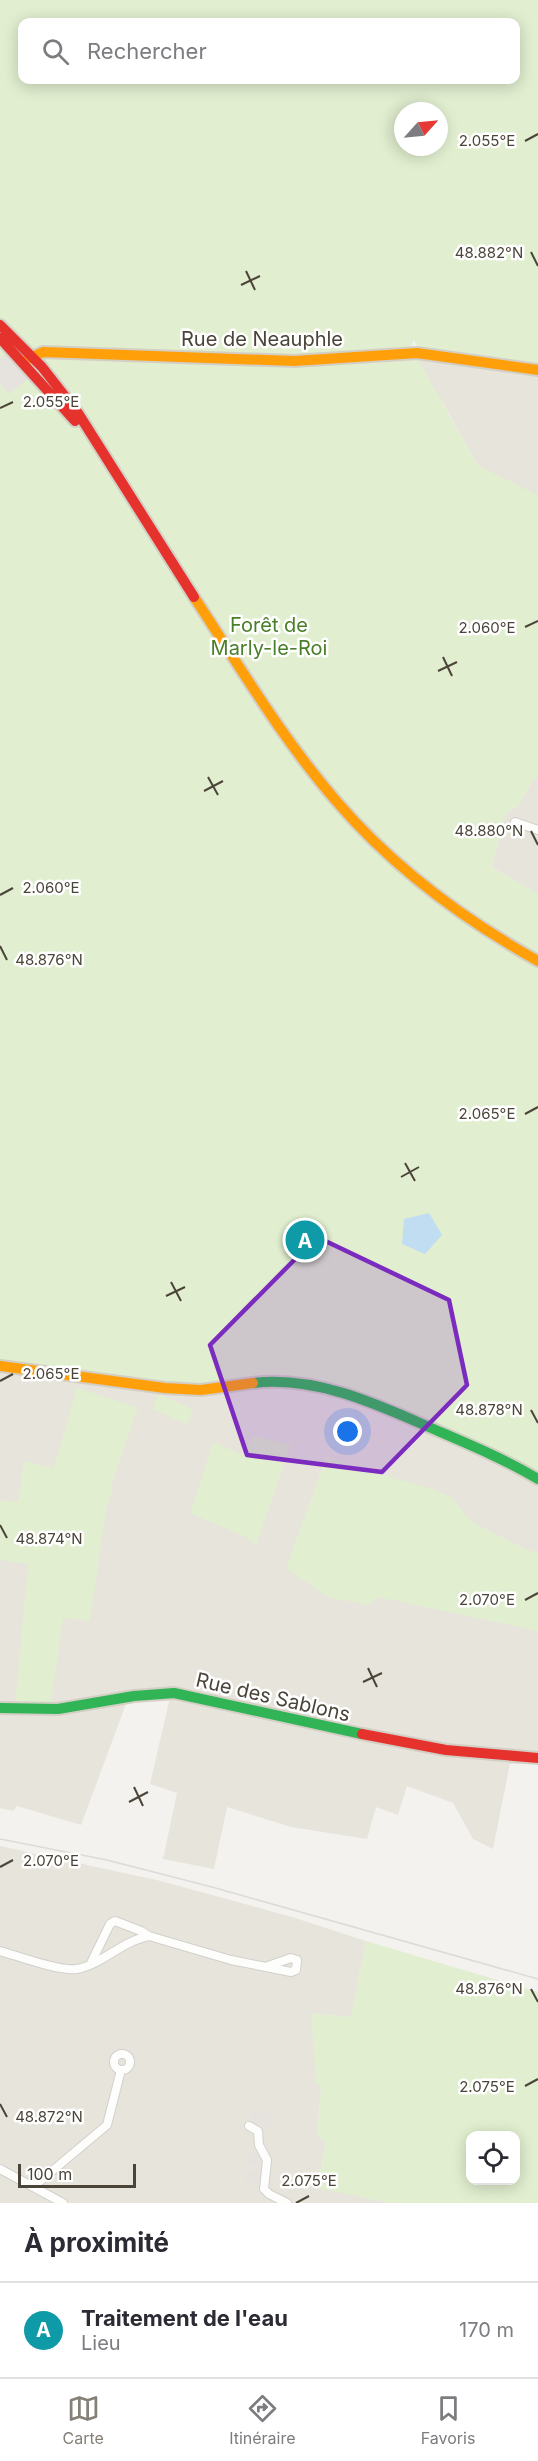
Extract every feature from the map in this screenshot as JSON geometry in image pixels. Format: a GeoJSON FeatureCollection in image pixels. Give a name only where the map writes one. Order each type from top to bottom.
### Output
{"type":"FeatureCollection","features":[{"type":"Feature","properties":{"kind":"street"},"geometry":{"type":"LineString","coordinates":[[0,325],[33,356],[68,398],[275,720],[333,798],[376,843],[436,895],[488,932],[538,961]]}},
{"type":"Feature","properties":{"kind":"street"},"geometry":{"type":"LineString","coordinates":[[0,338],[104,457]]}},
{"type":"Feature","properties":{"kind":"street","name":"Rue de Neauphle"},"geometry":{"type":"LineString","coordinates":[[23,363],[43,352],[294,361],[417,353],[538,370]]}},
{"type":"Feature","properties":{"kind":"street"},"geometry":{"type":"LineString","coordinates":[[515,822],[538,830]]}},
{"type":"Feature","properties":{"kind":"street"},"geometry":{"type":"LineString","coordinates":[[0,1366],[165,1388],[201,1390],[273,1381],[318,1388],[365,1399],[508,1461],[538,1479]]}},
{"type":"Feature","properties":{"kind":"street","name":"Rue des Sablons"},"geometry":{"type":"LineString","coordinates":[[0,1708],[32,1711],[174,1693],[413,1746],[496,1758],[538,1758]]}},
{"type":"Feature","properties":{"kind":"street"},"geometry":{"type":"LineString","coordinates":[[91,1964],[110,1924],[115,1921],[141,1930],[149,1936],[231,1960],[268,1966]]}},
{"type":"Feature","properties":{"kind":"street"},"geometry":{"type":"LineString","coordinates":[[0,1951],[63,1969],[77,1969],[91,1964],[135,1939],[149,1936]]}},
{"type":"Feature","properties":{"kind":"street"},"geometry":{"type":"LineString","coordinates":[[33,2187],[107,2125],[120,2070]]}},
{"type":"Feature","properties":{"kind":"street"},"geometry":{"type":"LineString","coordinates":[[249,2126],[258,2131],[259,2145],[267,2160],[264,2188],[269,2194],[287,2203]]}},
{"type":"Feature","properties":{"kind":"street"},"geometry":{"type":"LineString","coordinates":[[0,2169],[63,2203]]}},
{"type":"Feature","properties":{"kind":"highlighted area"},"geometry":{"type":"Polygon","coordinates":[[[317,1237],[449,1300],[467,1385],[382,1472],[247,1455],[210,1345],[317,1237]]]}},
{"type":"Feature","properties":{"kind":"shaded area"},"geometry":{"type":"Polygon","coordinates":[[[8,353],[30,377],[9,394],[0,383],[0,359],[8,353]]]}},
{"type":"Feature","properties":{"kind":"shaded area"},"geometry":{"type":"Polygon","coordinates":[[[401,354],[538,367],[538,496],[478,466],[443,403],[401,354]]]}},
{"type":"Feature","properties":{"kind":"shaded area"},"geometry":{"type":"Polygon","coordinates":[[[534,778],[538,778],[538,894],[492,867],[506,813],[518,806],[534,778]]]}},
{"type":"Feature","properties":{"kind":"shaded area"},"geometry":{"type":"Polygon","coordinates":[[[0,1363],[280,1379],[365,1394],[538,1475],[538,1764],[510,1764],[493,1849],[473,1839],[453,1803],[407,1786],[398,1815],[376,1807],[367,1839],[291,1827],[227,1807],[214,1869],[163,1859],[177,1793],[150,1784],[170,1697],[126,1704],[81,1825],[17,1806],[13,1811],[0,1808],[0,1363]]]}},
{"type":"Feature","properties":{"kind":"shaded area"},"geometry":{"type":"Polygon","coordinates":[[[0,1846],[161,1881],[292,1917],[366,1941],[351,2017],[312,2014],[321,2087],[317,2135],[326,2143],[317,2187],[391,2203],[0,2203],[0,1846]]]}},
{"type":"Feature","properties":{"kind":"shaded area"},"geometry":{"type":"Polygon","coordinates":[[[251,2111],[272,2114],[271,2126],[249,2123],[251,2111]]]}},
{"type":"Feature","properties":{"kind":"shaded area"},"geometry":{"type":"Polygon","coordinates":[[[249,2153],[262,2156],[260,2167],[247,2165],[249,2153]]]}},
{"type":"Feature","properties":{"kind":"shaded area"},"geometry":{"type":"Polygon","coordinates":[[[246,2171],[262,2173],[260,2185],[244,2182],[246,2171]]]}},
{"type":"Feature","properties":{"kind":"green space","name":"Forêt de Marly-le-Roi"},"geometry":{"type":"Polygon","coordinates":[[[0,0],[538,0],[538,367],[421,353],[413,339],[412,349],[478,466],[538,495],[538,778],[534,778],[518,806],[506,813],[492,867],[538,894],[538,1475],[365,1394],[280,1379],[201,1388],[0,1363],[0,0]]]}},
{"type":"Feature","properties":{"kind":"green space"},"geometry":{"type":"Polygon","coordinates":[[[77,1388],[138,1408],[111,1486],[114,1487],[106,1509],[90,1621],[63,1618],[51,1702],[15,1705],[28,1564],[0,1560],[0,1500],[18,1502],[24,1461],[54,1468],[77,1388]]]}},
{"type":"Feature","properties":{"kind":"green space"},"geometry":{"type":"Polygon","coordinates":[[[158,1394],[193,1409],[187,1424],[152,1409],[158,1394]]]}},
{"type":"Feature","properties":{"kind":"green space"},"geometry":{"type":"Polygon","coordinates":[[[254,1436],[291,1445],[256,1545],[248,1538],[190,1513],[213,1442],[242,1455],[254,1436]]]}},
{"type":"Feature","properties":{"kind":"green space"},"geometry":{"type":"Polygon","coordinates":[[[326,1457],[430,1488],[451,1497],[472,1522],[538,1553],[538,1631],[378,1597],[368,1605],[328,1597],[286,1568],[326,1457]]]}},
{"type":"Feature","properties":{"kind":"green space"},"geometry":{"type":"Polygon","coordinates":[[[366,1941],[538,1992],[538,2203],[391,2203],[317,2188],[326,2143],[317,2135],[321,2087],[316,2084],[311,2014],[351,2017],[366,1941]]]}},
{"type":"Feature","properties":{"kind":"water"},"geometry":{"type":"Polygon","coordinates":[[[429,1213],[442,1235],[425,1254],[402,1244],[404,1219],[429,1213]]]}},
{"type":"Feature","properties":{"kind":"tram line"},"geometry":{"type":"LineString","coordinates":[[0,1839],[107,1860],[212,1887],[538,1979]]}},
{"type":"Feature","properties":{"kind":"traffic: fast"},"geometry":{"type":"LineString","coordinates":[[253,1383],[301,1384],[348,1395],[477,1448],[538,1479]]}},
{"type":"Feature","properties":{"kind":"traffic: fast"},"geometry":{"type":"LineString","coordinates":[[0,1708],[58,1709],[134,1696],[174,1693],[362,1734]]}},
{"type":"Feature","properties":{"kind":"traffic: slow"},"geometry":{"type":"LineString","coordinates":[[26,360],[43,352],[294,361],[417,353],[538,370]]}},
{"type":"Feature","properties":{"kind":"traffic: slow"},"geometry":{"type":"LineString","coordinates":[[194,597],[299,754],[360,827],[431,891],[483,928],[538,961]]}},
{"type":"Feature","properties":{"kind":"traffic: slow"},"geometry":{"type":"LineString","coordinates":[[0,1366],[165,1388],[201,1390],[253,1383]]}},
{"type":"Feature","properties":{"kind":"traffic: jam"},"geometry":{"type":"LineString","coordinates":[[0,325],[42,367],[78,413],[194,597]]}},
{"type":"Feature","properties":{"kind":"traffic: jam"},"geometry":{"type":"LineString","coordinates":[[0,338],[75,421]]}},
{"type":"Feature","properties":{"kind":"traffic: jam"},"geometry":{"type":"LineString","coordinates":[[362,1734],[446,1750],[538,1758]]}},
{"type":"Feature","properties":{"kind":"place","name":"Traitement de l'eau"},"geometry":{"type":"Point","coordinates":[305,1240]}}]}
